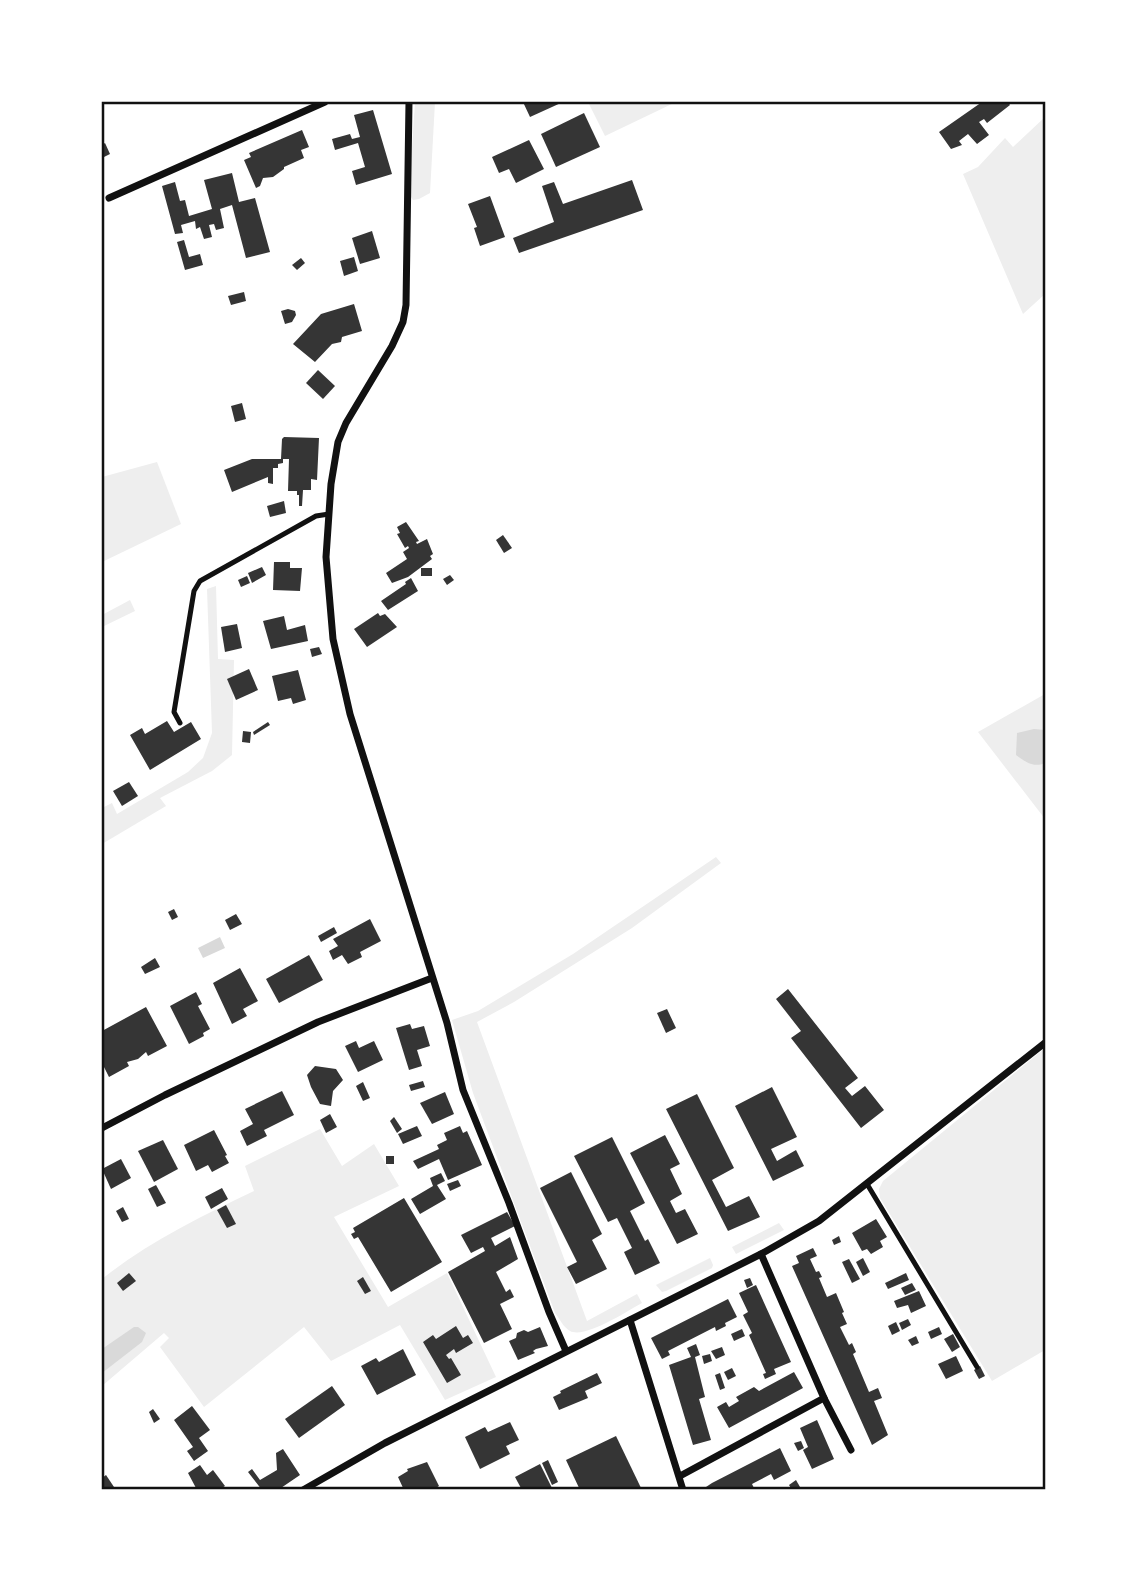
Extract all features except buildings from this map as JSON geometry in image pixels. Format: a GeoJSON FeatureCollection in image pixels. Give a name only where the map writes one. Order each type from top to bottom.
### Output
{"type":"FeatureCollection","features":[{"type":"Feature","properties":{"kind":"street"},"geometry":{"type":"LineString","coordinates":[[109,198],[325,102]]}},
{"type":"Feature","properties":{"kind":"street"},"geometry":{"type":"LineString","coordinates":[[409,102],[406,305],[392,346],[346,423],[338,442],[331,484],[326,557],[333,639],[339,673],[447,1023],[463,1090],[566,1351]]}},
{"type":"Feature","properties":{"kind":"street"},"geometry":{"type":"LineString","coordinates":[[102,1128],[318,1022],[432,978]]}},
{"type":"Feature","properties":{"kind":"street"},"geometry":{"type":"LineString","coordinates":[[303,1489],[385,1443],[761,1254],[819,1222],[1045,1042]]}},
{"type":"Feature","properties":{"kind":"street"},"geometry":{"type":"LineString","coordinates":[[761,1254],[824,1398],[851,1450]]}},
{"type":"Feature","properties":{"kind":"street"},"geometry":{"type":"LineString","coordinates":[[629,1320],[683,1489]]}},
{"type":"Feature","properties":{"kind":"street"},"geometry":{"type":"LineString","coordinates":[[680,1476],[824,1398]]}},
{"type":"Feature","properties":{"kind":"lane"},"geometry":{"type":"LineString","coordinates":[[180,723],[174,712],[194,591],[200,581],[316,516],[329,514]]}},
{"type":"Feature","properties":{"kind":"lane"},"geometry":{"type":"LineString","coordinates":[[867,1184],[977,1367]]}},
{"type":"Feature","properties":{"kind":"shaded area"},"geometry":{"type":"Polygon","coordinates":[[[415,102],[435,102],[430,193],[413,200],[409,194],[415,102]]]}},
{"type":"Feature","properties":{"kind":"shaded area"},"geometry":{"type":"Polygon","coordinates":[[[588,102],[676,102],[605,136],[588,102]]]}},
{"type":"Feature","properties":{"kind":"shaded area"},"geometry":{"type":"Polygon","coordinates":[[[1045,117],[1045,294],[1023,314],[963,174],[978,167],[1005,138],[1013,147],[1045,117]]]}},
{"type":"Feature","properties":{"kind":"shaded area"},"geometry":{"type":"Polygon","coordinates":[[[157,462],[181,524],[102,562],[102,477],[157,462]]]}},
{"type":"Feature","properties":{"kind":"shaded area"},"geometry":{"type":"Polygon","coordinates":[[[216,586],[218,659],[234,660],[232,755],[212,771],[160,798],[166,806],[102,844],[102,808],[112,803],[117,814],[188,772],[203,758],[212,733],[207,589],[216,586]]]}},
{"type":"Feature","properties":{"kind":"shaded area"},"geometry":{"type":"Polygon","coordinates":[[[130,600],[135,611],[102,627],[102,615],[130,600]]]}},
{"type":"Feature","properties":{"kind":"shaded area"},"geometry":{"type":"Polygon","coordinates":[[[1045,694],[1045,819],[978,732],[1045,694]]]}},
{"type":"Feature","properties":{"kind":"shaded area"},"geometry":{"type":"Polygon","coordinates":[[[1034,729],[1045,730],[1045,763],[1037,765],[1030,764],[1016,755],[1017,733],[1034,729]]]}},
{"type":"Feature","properties":{"kind":"shaded area"},"geometry":{"type":"Polygon","coordinates":[[[716,857],[721,863],[632,928],[477,1022],[587,1321],[637,1294],[642,1303],[595,1328],[570,1331],[555,1313],[473,1093],[452,1020],[478,1011],[573,954],[716,857]]]}},
{"type":"Feature","properties":{"kind":"shaded area"},"geometry":{"type":"Polygon","coordinates":[[[220,937],[225,948],[203,958],[198,948],[220,937]]]}},
{"type":"Feature","properties":{"kind":"shaded area"},"geometry":{"type":"Polygon","coordinates":[[[1045,1048],[1045,1350],[992,1381],[880,1198],[879,1189],[883,1181],[1045,1048]]]}},
{"type":"Feature","properties":{"kind":"shaded area"},"geometry":{"type":"Polygon","coordinates":[[[320,1129],[342,1166],[374,1144],[399,1186],[334,1217],[388,1307],[447,1273],[496,1377],[445,1400],[400,1325],[331,1361],[304,1327],[204,1407],[160,1347],[169,1338],[164,1333],[102,1386],[102,1279],[156,1242],[254,1191],[245,1166],[320,1129]]]}},
{"type":"Feature","properties":{"kind":"shaded area"},"geometry":{"type":"Polygon","coordinates":[[[779,1223],[784,1230],[736,1254],[732,1247],[779,1223]]]}},
{"type":"Feature","properties":{"kind":"shaded area"},"geometry":{"type":"Polygon","coordinates":[[[710,1258],[712,1268],[666,1291],[662,1292],[656,1285],[710,1258]]]}},
{"type":"Feature","properties":{"kind":"shaded area"},"geometry":{"type":"Polygon","coordinates":[[[134,1327],[146,1333],[142,1342],[102,1373],[102,1349],[134,1327]]]}}]}
